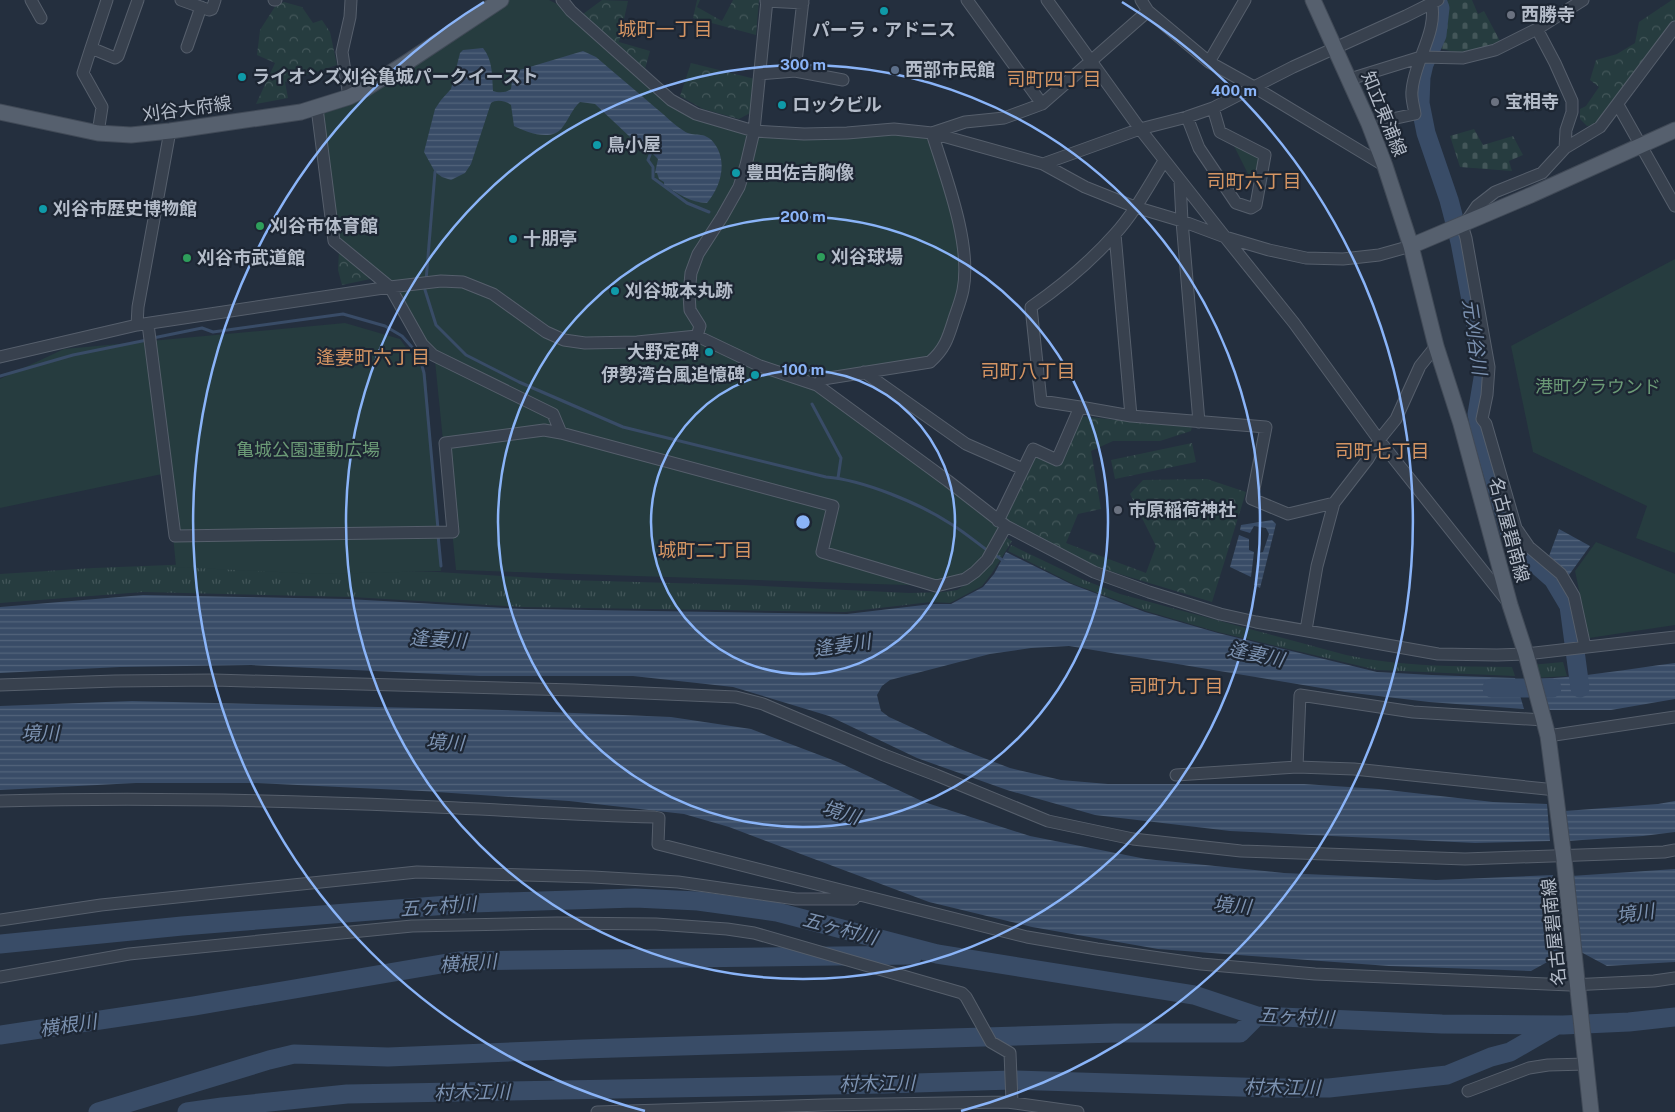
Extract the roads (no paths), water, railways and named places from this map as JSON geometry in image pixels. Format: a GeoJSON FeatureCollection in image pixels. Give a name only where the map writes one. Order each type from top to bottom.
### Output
{"type":"FeatureCollection","features":[{"type":"Feature","properties":{"kind":"main road","name":"刈谷大府線"},"geometry":{"type":"LineString","coordinates":[[0,112],[98,133],[131,135],[170,132],[301,112],[348,97],[365,89],[501,0]]}},
{"type":"Feature","properties":{"kind":"main road","name":"知立東浦線"},"geometry":{"type":"LineString","coordinates":[[1313,0],[1336,47],[1369,124],[1416,244]]}},
{"type":"Feature","properties":{"kind":"main road"},"geometry":{"type":"LineString","coordinates":[[1416,244],[1463,225],[1675,130]]}},
{"type":"Feature","properties":{"kind":"main road","name":"名古屋碧南線"},"geometry":{"type":"LineString","coordinates":[[1416,244],[1436,346],[1462,424],[1510,604],[1531,653],[1548,736],[1564,854],[1591,1112]]}},
{"type":"Feature","properties":{"kind":"street"},"geometry":{"type":"LineString","coordinates":[[31,0],[41,18]]}},
{"type":"Feature","properties":{"kind":"street"},"geometry":{"type":"LineString","coordinates":[[98,133],[102,107],[83,73],[108,0]]}},
{"type":"Feature","properties":{"kind":"street"},"geometry":{"type":"LineString","coordinates":[[91,48],[115,58],[118,56],[138,0]]}},
{"type":"Feature","properties":{"kind":"street"},"geometry":{"type":"LineString","coordinates":[[181,0],[209,10],[212,9],[215,0]]}},
{"type":"Feature","properties":{"kind":"street"},"geometry":{"type":"LineString","coordinates":[[348,97],[342,52],[350,17],[351,0]]}},
{"type":"Feature","properties":{"kind":"street"},"geometry":{"type":"LineString","coordinates":[[562,0],[571,11],[671,100],[696,114],[754,131],[847,134],[894,129],[932,133],[1043,164],[1085,186],[1136,207],[1225,237],[1269,250],[1306,258],[1343,259],[1379,255],[1416,244]]}},
{"type":"Feature","properties":{"kind":"street"},"geometry":{"type":"LineString","coordinates":[[967,0],[1042,104]]}},
{"type":"Feature","properties":{"kind":"street"},"geometry":{"type":"LineString","coordinates":[[1047,0],[1164,161],[1294,323],[1379,440],[1510,604]]}},
{"type":"Feature","properties":{"kind":"street"},"geometry":{"type":"LineString","coordinates":[[1141,0],[1148,11],[1209,62],[1385,166]]}},
{"type":"Feature","properties":{"kind":"street"},"geometry":{"type":"LineString","coordinates":[[1209,62],[1245,0]]}},
{"type":"Feature","properties":{"kind":"street"},"geometry":{"type":"LineString","coordinates":[[1350,79],[1421,57],[1463,58],[1495,50],[1537,29],[1583,0]]}},
{"type":"Feature","properties":{"kind":"street"},"geometry":{"type":"LineString","coordinates":[[697,336],[700,326],[690,310],[691,273],[698,254],[739,187],[746,165],[754,131],[766,1],[803,2],[795,71]]}},
{"type":"Feature","properties":{"kind":"street"},"geometry":{"type":"LineString","coordinates":[[1043,164],[1140,129],[1213,108],[1336,47],[1406,16],[1433,1]]}},
{"type":"Feature","properties":{"kind":"street"},"geometry":{"type":"LineString","coordinates":[[1369,124],[1414,114],[1411,92],[1430,32],[1433,1]]}},
{"type":"Feature","properties":{"kind":"street"},"geometry":{"type":"LineString","coordinates":[[187,47],[201,8]]}},
{"type":"Feature","properties":{"kind":"street"},"geometry":{"type":"LineString","coordinates":[[932,133],[965,122],[1004,118],[1042,104],[1148,11]]}},
{"type":"Feature","properties":{"kind":"street"},"geometry":{"type":"LineString","coordinates":[[1482,419],[1487,395],[1489,367],[1463,225],[1477,206],[1495,192],[1542,173],[1565,148],[1600,127],[1675,27]]}},
{"type":"Feature","properties":{"kind":"street"},"geometry":{"type":"LineString","coordinates":[[1537,29],[1555,63],[1572,102],[1572,112],[1566,130],[1565,148]]}},
{"type":"Feature","properties":{"kind":"street"},"geometry":{"type":"LineString","coordinates":[[760,74],[795,71],[843,80]]}},
{"type":"Feature","properties":{"kind":"street"},"geometry":{"type":"LineString","coordinates":[[1618,105],[1675,206]]}},
{"type":"Feature","properties":{"kind":"street"},"geometry":{"type":"LineString","coordinates":[[317,108],[334,241],[390,288],[422,344],[433,355],[553,414],[561,433]]}},
{"type":"Feature","properties":{"kind":"street"},"geometry":{"type":"LineString","coordinates":[[1187,117],[1199,148],[1236,203],[1251,208],[1256,205],[1265,155],[1220,132],[1213,108]]}},
{"type":"Feature","properties":{"kind":"street"},"geometry":{"type":"LineString","coordinates":[[170,132],[138,307],[143,324],[175,536],[453,532],[445,443],[544,430],[832,506],[822,552],[936,586],[965,579],[987,560],[1022,469],[1033,449],[1057,460],[1080,407]]}},
{"type":"Feature","properties":{"kind":"street"},"geometry":{"type":"LineString","coordinates":[[818,385],[823,379],[930,362],[941,352],[964,290],[964,248],[949,188],[932,133]]}},
{"type":"Feature","properties":{"kind":"street"},"geometry":{"type":"LineString","coordinates":[[1164,161],[1136,207],[1115,234],[1062,284],[1031,307],[1041,400],[1132,416],[1266,427],[1252,498],[1288,514],[1334,503]]}},
{"type":"Feature","properties":{"kind":"street"},"geometry":{"type":"LineString","coordinates":[[1180,181],[1199,422]]}},
{"type":"Feature","properties":{"kind":"street"},"geometry":{"type":"LineString","coordinates":[[1115,234],[1132,416]]}},
{"type":"Feature","properties":{"kind":"street"},"geometry":{"type":"LineString","coordinates":[[0,357],[143,324],[441,281],[462,282],[493,294],[546,332],[564,340],[585,343],[637,342],[697,336],[760,366],[818,385],[948,481],[1002,524],[1094,572],[1149,592],[1220,614],[1438,654],[1498,655],[1531,653],[1675,638]]}},
{"type":"Feature","properties":{"kind":"street"},"geometry":{"type":"LineString","coordinates":[[1306,630],[1317,566],[1334,503],[1396,419],[1420,366],[1436,346]]}},
{"type":"Feature","properties":{"kind":"street"},"geometry":{"type":"LineString","coordinates":[[864,372],[966,444],[1022,469]]}},
{"type":"Feature","properties":{"kind":"street"},"geometry":{"type":"LineString","coordinates":[[1462,424],[1482,419]]}},
{"type":"Feature","properties":{"kind":"street"},"geometry":{"type":"LineString","coordinates":[[1482,419],[1486,424],[1516,528],[1529,547],[1561,574],[1574,596],[1584,647]]}},
{"type":"Feature","properties":{"kind":"street"},"geometry":{"type":"LineString","coordinates":[[0,685],[214,680],[574,690],[736,697],[763,704],[1048,821],[1133,839],[1241,851],[1465,859],[1564,854],[1664,852],[1675,850]]}},
{"type":"Feature","properties":{"kind":"street"},"geometry":{"type":"LineString","coordinates":[[1297,768],[1300,695],[1413,712],[1544,720]]}},
{"type":"Feature","properties":{"kind":"street"},"geometry":{"type":"LineString","coordinates":[[1548,736],[1675,717]]}},
{"type":"Feature","properties":{"kind":"street"},"geometry":{"type":"LineString","coordinates":[[1176,775],[1297,768],[1354,769],[1556,793]]}},
{"type":"Feature","properties":{"kind":"street"},"geometry":{"type":"LineString","coordinates":[[0,801],[174,798],[654,817],[659,818],[658,844],[1027,937],[1097,950],[1201,964],[1315,974],[1578,985],[1675,978]]}},
{"type":"Feature","properties":{"kind":"street"},"geometry":{"type":"LineString","coordinates":[[0,920],[101,905],[417,872],[593,877],[678,882],[796,899],[874,899]]}},
{"type":"Feature","properties":{"kind":"street"},"geometry":{"type":"LineString","coordinates":[[0,978],[130,954],[412,926],[557,923],[656,924],[727,929],[754,933],[962,993],[991,1042],[1010,1053],[1012,1102],[1007,1102]]}},
{"type":"Feature","properties":{"kind":"street"},"geometry":{"type":"LineString","coordinates":[[1468,1091],[1529,1068],[1548,1065],[1587,1064]]}},
{"type":"Feature","properties":{"kind":"street"},"geometry":{"type":"LineString","coordinates":[[597,1112],[1007,1102],[1078,1112]]}},
{"type":"Feature","properties":{"kind":"water"},"geometry":{"type":"Polygon","coordinates":[[[483,48],[489,58],[493,91],[500,92],[511,89],[513,72],[583,51],[596,57],[680,129],[688,133],[703,135],[714,143],[721,158],[722,166],[719,182],[712,197],[707,203],[701,203],[684,197],[664,185],[664,182],[655,173],[658,159],[651,152],[647,153],[595,104],[580,102],[562,128],[557,132],[545,135],[525,131],[514,126],[511,105],[507,102],[496,101],[491,103],[471,164],[465,173],[451,180],[442,177],[435,172],[424,152],[435,109],[451,89],[460,53],[463,50],[483,48]]]}},
{"type":"Feature","properties":{"kind":"water"},"geometry":{"type":"Polygon","coordinates":[[[1272,520],[1276,524],[1260,588],[1254,585],[1258,553],[1263,552],[1269,534],[1266,528],[1254,526],[1250,533],[1240,530],[1241,525],[1272,520]]]}},
{"type":"Feature","properties":{"kind":"water"},"geometry":{"type":"Polygon","coordinates":[[[1559,529],[1590,546],[1569,575],[1549,556],[1559,529]]]}},
{"type":"Feature","properties":{"kind":"water"},"geometry":{"type":"Polygon","coordinates":[[[1239,535],[1249,539],[1249,550],[1254,552],[1251,577],[1230,567],[1239,535]]]}},
{"type":"Feature","properties":{"kind":"water"},"geometry":{"type":"Polygon","coordinates":[[[1006,552],[1071,584],[1145,612],[1218,633],[1377,672],[1515,678],[1524,709],[1429,702],[1345,692],[1069,646],[1031,648],[990,654],[890,680],[882,686],[877,695],[881,711],[889,717],[955,747],[1010,768],[1061,780],[1108,784],[1304,784],[1379,789],[1493,802],[1547,804],[1550,841],[1475,843],[1230,831],[1095,815],[1007,790],[917,758],[829,716],[733,687],[633,676],[480,676],[251,665],[120,667],[0,673],[0,607],[143,595],[348,599],[525,609],[847,614],[932,604],[951,604],[983,587],[994,574],[1006,552]]]}},
{"type":"Feature","properties":{"kind":"water"},"geometry":{"type":"Polygon","coordinates":[[[1675,663],[1675,699],[1611,710],[1545,710],[1537,679],[1589,675],[1675,663]]]}},
{"type":"Feature","properties":{"kind":"water","name":"境川"},"geometry":{"type":"Polygon","coordinates":[[[132,701],[502,710],[671,717],[751,729],[838,762],[924,802],[1030,836],[1146,859],[1284,873],[1436,880],[1553,875],[1562,954],[1531,971],[1389,966],[1158,949],[1032,927],[929,902],[729,827],[684,814],[569,801],[422,791],[256,783],[136,783],[0,790],[0,706],[132,701]]]}},
{"type":"Feature","properties":{"kind":"water"},"geometry":{"type":"Polygon","coordinates":[[[1675,801],[1675,832],[1567,841],[1565,811],[1675,801]]]}},
{"type":"Feature","properties":{"kind":"water","name":"境川"},"geometry":{"type":"Polygon","coordinates":[[[1675,869],[1675,962],[1607,966],[1579,951],[1571,876],[1675,869]]]}},
{"type":"Feature","properties":{"kind":"waterway","name":"元刈谷川"},"geometry":{"type":"LineString","coordinates":[[1437,0],[1440,8],[1437,35],[1424,64],[1421,77],[1420,103],[1426,133],[1449,200],[1460,242],[1478,337],[1484,372],[1477,414],[1480,429],[1510,534],[1521,551],[1553,579],[1569,606],[1580,688]]}},
{"type":"Feature","properties":{"kind":"waterway"},"geometry":{"type":"LineString","coordinates":[[651,152],[648,160],[653,167],[653,178],[687,203],[709,212]]}},
{"type":"Feature","properties":{"kind":"waterway"},"geometry":{"type":"LineString","coordinates":[[426,281],[435,172]]}},
{"type":"Feature","properties":{"kind":"waterway"},"geometry":{"type":"LineString","coordinates":[[425,290],[436,325],[466,355],[519,382],[623,427],[857,483],[890,494],[938,516],[961,530],[988,551]]}},
{"type":"Feature","properties":{"kind":"waterway"},"geometry":{"type":"LineString","coordinates":[[153,338],[202,328],[213,332],[343,314],[385,326],[402,336],[419,355],[424,373],[438,529]]}},
{"type":"Feature","properties":{"kind":"waterway"},"geometry":{"type":"LineString","coordinates":[[0,376],[73,355],[147,340]]}},
{"type":"Feature","properties":{"kind":"waterway"},"geometry":{"type":"LineString","coordinates":[[812,404],[841,458],[838,478]]}},
{"type":"Feature","properties":{"kind":"waterway"},"geometry":{"type":"LineString","coordinates":[[438,535],[441,566]]}},
{"type":"Feature","properties":{"kind":"waterway"},"geometry":{"type":"LineString","coordinates":[[994,554],[1005,562]]}},
{"type":"Feature","properties":{"kind":"waterway","name":"逢妻川"},"geometry":{"type":"LineString","coordinates":[[1492,688],[1552,688]]}},
{"type":"Feature","properties":{"kind":"waterway","name":"五ヶ村川"},"geometry":{"type":"LineString","coordinates":[[0,944],[182,926],[473,903],[635,898],[698,901],[777,912],[937,954],[1194,995],[1257,1016],[1442,1024],[1563,1025],[1629,1022],[1675,1017]]}},
{"type":"Feature","properties":{"kind":"waterway","name":"横根川"},"geometry":{"type":"LineString","coordinates":[[0,1035],[194,1006],[459,961],[913,955]]}},
{"type":"Feature","properties":{"kind":"waterway"},"geometry":{"type":"LineString","coordinates":[[98,1112],[294,1054],[388,1057],[583,1049],[1115,1033],[1240,1033],[1257,1016]]}},
{"type":"Feature","properties":{"kind":"waterway","name":"村木江川"},"geometry":{"type":"LineString","coordinates":[[187,1112],[347,1094],[1012,1080],[1329,1088],[1447,1075],[1491,1057],[1510,1052],[1555,1026]]}},
{"type":"Feature","properties":{"kind":"place","name":"パーラ・アドニス"},"geometry":{"type":"Point","coordinates":[884,11]}},
{"type":"Feature","properties":{"kind":"place","name":"西勝寺"},"geometry":{"type":"Point","coordinates":[1511,15]}},
{"type":"Feature","properties":{"kind":"place","name":"西部市民館"},"geometry":{"type":"Point","coordinates":[895,70]}},
{"type":"Feature","properties":{"kind":"place","name":"ライオンズ刈谷亀城パークイースト"},"geometry":{"type":"Point","coordinates":[242,77]}},
{"type":"Feature","properties":{"kind":"place","name":"宝相寺"},"geometry":{"type":"Point","coordinates":[1495,102]}},
{"type":"Feature","properties":{"kind":"place","name":"ロックビル"},"geometry":{"type":"Point","coordinates":[782,105]}},
{"type":"Feature","properties":{"kind":"place","name":"鳥小屋"},"geometry":{"type":"Point","coordinates":[597,145]}},
{"type":"Feature","properties":{"kind":"place","name":"豊田佐吉胸像"},"geometry":{"type":"Point","coordinates":[736,173]}},
{"type":"Feature","properties":{"kind":"place","name":"刈谷市歴史博物館"},"geometry":{"type":"Point","coordinates":[43,209]}},
{"type":"Feature","properties":{"kind":"place","name":"刈谷市体育館"},"geometry":{"type":"Point","coordinates":[260,226]}},
{"type":"Feature","properties":{"kind":"place","name":"十朋亭"},"geometry":{"type":"Point","coordinates":[513,239]}},
{"type":"Feature","properties":{"kind":"place","name":"刈谷球場"},"geometry":{"type":"Point","coordinates":[821,257]}},
{"type":"Feature","properties":{"kind":"place","name":"刈谷市武道館"},"geometry":{"type":"Point","coordinates":[187,258]}},
{"type":"Feature","properties":{"kind":"place","name":"刈谷城本丸跡"},"geometry":{"type":"Point","coordinates":[615,291]}},
{"type":"Feature","properties":{"kind":"place","name":"大野定碑"},"geometry":{"type":"Point","coordinates":[709,352]}},
{"type":"Feature","properties":{"kind":"place","name":"伊勢湾台風追憶碑"},"geometry":{"type":"Point","coordinates":[755,375]}},
{"type":"Feature","properties":{"kind":"place","name":"市原稲荷神社"},"geometry":{"type":"Point","coordinates":[1118,510]}},
{"type":"Feature","properties":{"kind":"district","name":"城町一丁目"},"geometry":{"type":"Point","coordinates":[665,29]}},
{"type":"Feature","properties":{"kind":"district","name":"司町四丁目"},"geometry":{"type":"Point","coordinates":[1054,79]}},
{"type":"Feature","properties":{"kind":"district","name":"司町六丁目"},"geometry":{"type":"Point","coordinates":[1254,181]}},
{"type":"Feature","properties":{"kind":"district","name":"逢妻町六丁目"},"geometry":{"type":"Point","coordinates":[373,357]}},
{"type":"Feature","properties":{"kind":"district","name":"司町八丁目"},"geometry":{"type":"Point","coordinates":[1028,371]}},
{"type":"Feature","properties":{"kind":"district","name":"司町七丁目"},"geometry":{"type":"Point","coordinates":[1382,451]}},
{"type":"Feature","properties":{"kind":"district","name":"城町二丁目"},"geometry":{"type":"Point","coordinates":[705,550]}},
{"type":"Feature","properties":{"kind":"district","name":"司町九丁目"},"geometry":{"type":"Point","coordinates":[1176,686]}},
{"type":"Feature","properties":{"kind":"park label","name":"港町グラウンド"},"geometry":{"type":"Point","coordinates":[1598,387]}},
{"type":"Feature","properties":{"kind":"park label","name":"亀城公園運動広場"},"geometry":{"type":"Point","coordinates":[308,450]}}]}
